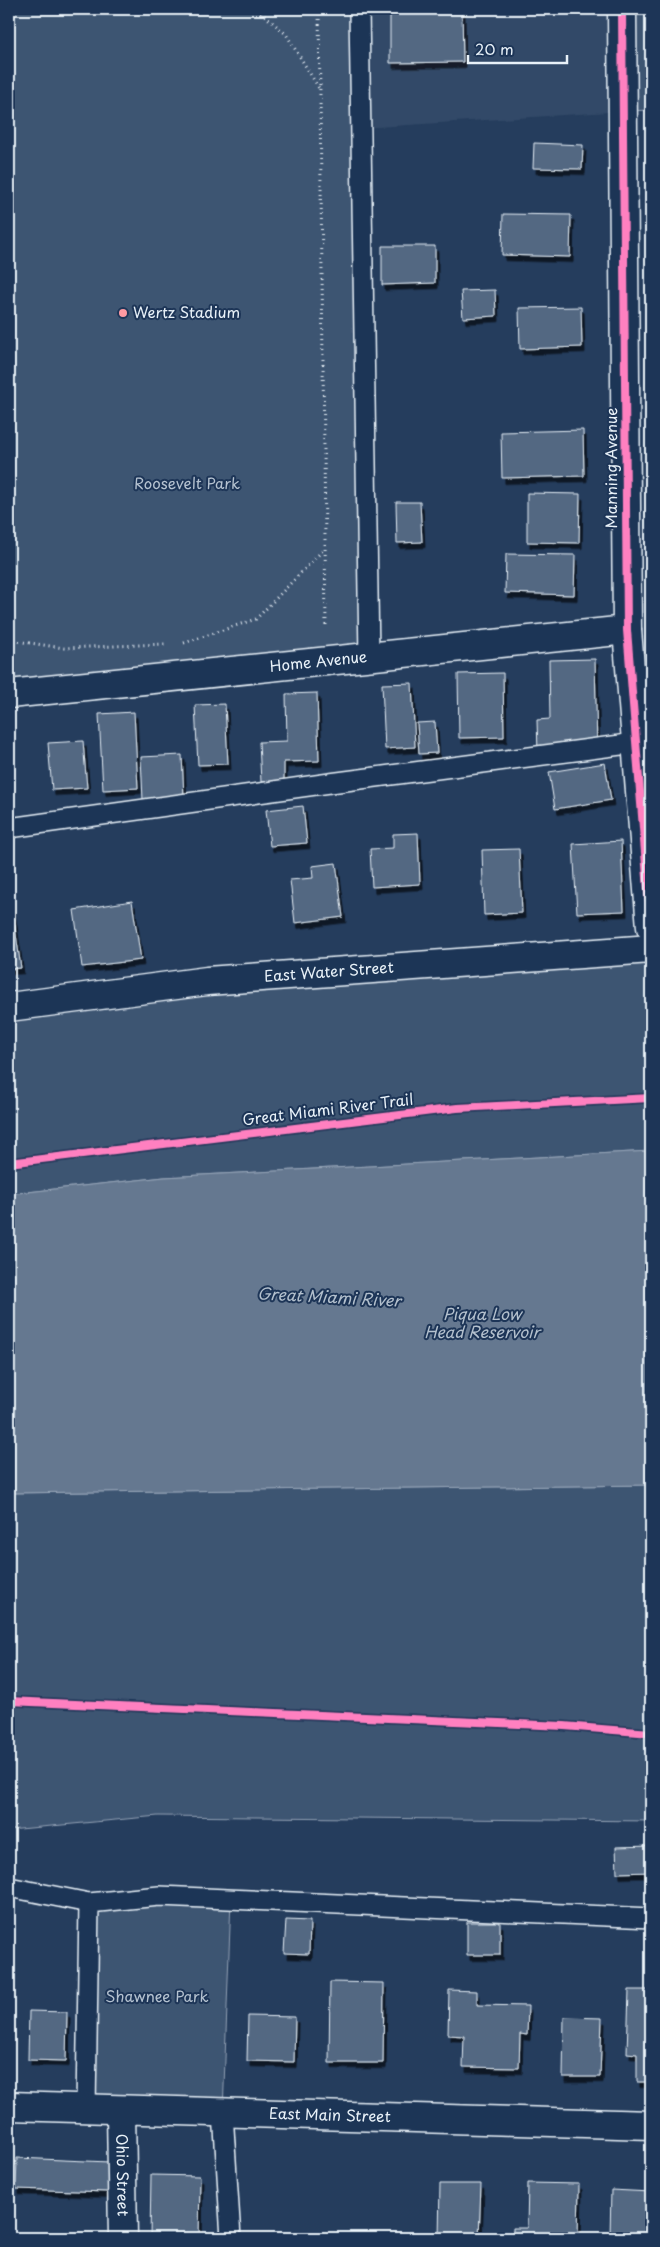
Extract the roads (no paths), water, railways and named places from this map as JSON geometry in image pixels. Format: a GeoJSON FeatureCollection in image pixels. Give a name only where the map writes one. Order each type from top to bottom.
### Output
{"type":"FeatureCollection","features":[{"type":"Feature","properties":{"kind":"street","name":"Manning Avenue"},"geometry":{"type":"LineString","coordinates":[[622,9],[627,630],[644,742],[651,927]]}},
{"type":"Feature","properties":{"kind":"street","name":"Home Avenue"},"geometry":{"type":"LineString","coordinates":[[9,694],[627,630]]}},
{"type":"Feature","properties":{"kind":"street","name":"East Water Street"},"geometry":{"type":"LineString","coordinates":[[9,1007],[207,981],[651,949]]}},
{"type":"Feature","properties":{"kind":"street","name":"East Main Street"},"geometry":{"type":"LineString","coordinates":[[9,2106],[121,2111],[651,2125]]}},
{"type":"Feature","properties":{"kind":"street","name":"Ohio Street"},"geometry":{"type":"LineString","coordinates":[[121,2111],[122,2238]]}},
{"type":"Feature","properties":{"kind":"lane"},"geometry":{"type":"LineString","coordinates":[[359,9],[368,657]]}},
{"type":"Feature","properties":{"kind":"lane"},"geometry":{"type":"LineString","coordinates":[[9,828],[644,742]]}},
{"type":"Feature","properties":{"kind":"lane"},"geometry":{"type":"LineString","coordinates":[[9,1887],[89,1902],[159,1896],[651,1918]]}},
{"type":"Feature","properties":{"kind":"lane"},"geometry":{"type":"LineString","coordinates":[[86,2109],[89,1902]]}},
{"type":"Feature","properties":{"kind":"lane"},"geometry":{"type":"LineString","coordinates":[[223,2114],[231,2238]]}},
{"type":"Feature","properties":{"kind":"water","name":"Piqua Low Head Reservoir"},"geometry":{"type":"Polygon","coordinates":[[[651,1151],[651,1485],[9,1493],[9,1194],[164,1177],[651,1151]]]}},
{"type":"Feature","properties":{"kind":"place","name":"Wertz Stadium"},"geometry":{"type":"Point","coordinates":[123,313]}},
{"type":"Feature","properties":{"kind":"park label","name":"Roosevelt Park"},"geometry":{"type":"Point","coordinates":[187,484]}},
{"type":"Feature","properties":{"kind":"park label","name":"Shawnee Park"},"geometry":{"type":"Point","coordinates":[157,1997]}},
{"type":"Feature","properties":{"kind":"water label","name":"Great Miami River"},"geometry":{"type":"Point","coordinates":[329,1297]}}]}
